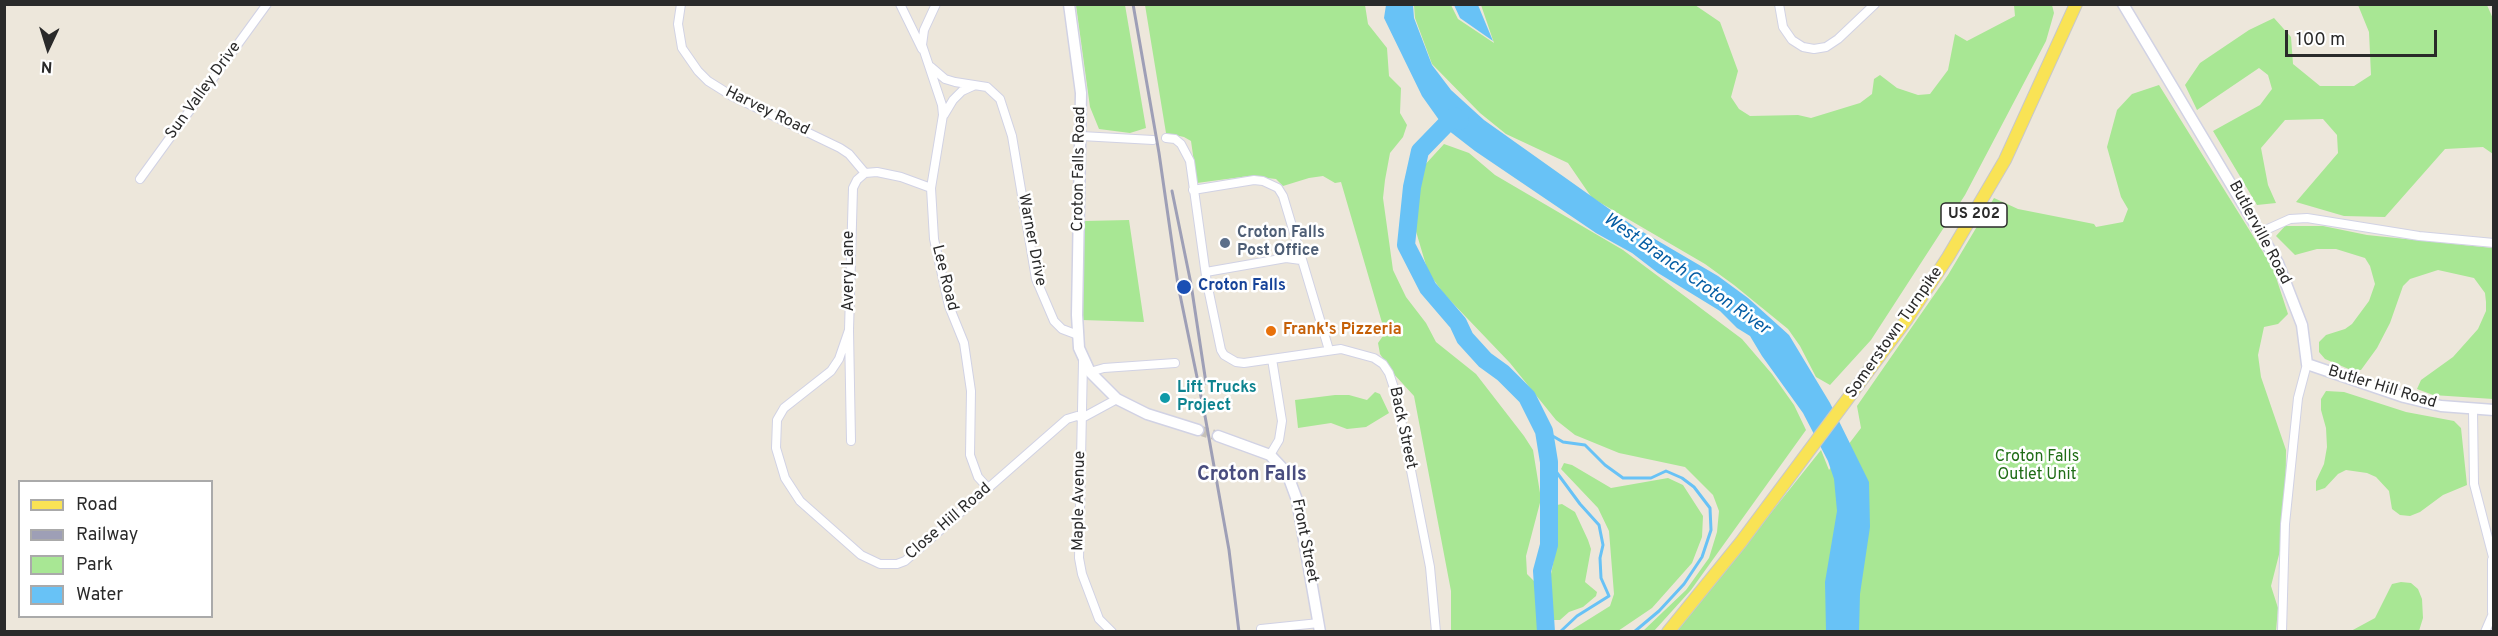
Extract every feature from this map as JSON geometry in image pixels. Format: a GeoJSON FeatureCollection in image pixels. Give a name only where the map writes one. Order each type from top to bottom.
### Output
{"type":"FeatureCollection","features":[{"type":"Feature","properties":{"kind":"main road","name":"Croton Falls Road"},"geometry":{"type":"LineString","coordinates":[[1069,4],[1081,93],[1078,334]]}},
{"type":"Feature","properties":{"kind":"main road","name":"Somerstown Turnpike"},"geometry":{"type":"LineString","coordinates":[[1668,632],[1726,562],[1842,407],[1912,312],[1968,226],[2019,130],[2076,4]]}},
{"type":"Feature","properties":{"kind":"main road","name":"Butlerville Road"},"geometry":{"type":"LineString","coordinates":[[2123,4],[2278,263],[2302,325],[2307,364]]}},
{"type":"Feature","properties":{"kind":"main road"},"geometry":{"type":"LineString","coordinates":[[1078,334],[1083,361],[1090,372],[1117,399],[1147,414],[1198,430]]}},
{"type":"Feature","properties":{"kind":"main road","name":"Butler Hill Road"},"geometry":{"type":"LineString","coordinates":[[2307,364],[2404,398],[2441,406],[2493,410]]}},
{"type":"Feature","properties":{"kind":"main road"},"geometry":{"type":"LineString","coordinates":[[1218,436],[1270,455]]}},
{"type":"Feature","properties":{"kind":"main road","name":"Front Street"},"geometry":{"type":"LineString","coordinates":[[1270,455],[1280,463],[1293,485],[1319,627]]}},
{"type":"Feature","properties":{"kind":"street","name":"Sun Valley Drive"},"geometry":{"type":"LineString","coordinates":[[140,179],[267,4]]}},
{"type":"Feature","properties":{"kind":"street","name":"Harvey Road"},"geometry":{"type":"LineString","coordinates":[[681,4],[678,24],[682,48],[688,59],[708,81],[732,96],[840,148],[865,173]]}},
{"type":"Feature","properties":{"kind":"street"},"geometry":{"type":"LineString","coordinates":[[900,4],[923,52]]}},
{"type":"Feature","properties":{"kind":"street"},"geometry":{"type":"LineString","coordinates":[[923,52],[924,30],[936,4]]}},
{"type":"Feature","properties":{"kind":"street"},"geometry":{"type":"LineString","coordinates":[[1779,4],[1783,27],[1792,39],[1803,47],[1814,49],[1826,47],[1838,39],[1875,4]]}},
{"type":"Feature","properties":{"kind":"street","name":"Lee Road"},"geometry":{"type":"LineString","coordinates":[[923,52],[942,105],[941,125],[930,188],[937,254],[949,306],[961,331],[967,357],[971,391],[970,455],[978,477],[988,488]]}},
{"type":"Feature","properties":{"kind":"street"},"geometry":{"type":"LineString","coordinates":[[928,64],[945,79],[979,84]]}},
{"type":"Feature","properties":{"kind":"street"},"geometry":{"type":"LineString","coordinates":[[941,125],[953,100],[962,91],[979,84]]}},
{"type":"Feature","properties":{"kind":"street","name":"Warner Drive"},"geometry":{"type":"LineString","coordinates":[[979,84],[987,87],[1000,99],[1008,119],[1032,259],[1042,297],[1054,321],[1062,329],[1078,334]]}},
{"type":"Feature","properties":{"kind":"street"},"geometry":{"type":"LineString","coordinates":[[1081,136],[1153,140]]}},
{"type":"Feature","properties":{"kind":"street"},"geometry":{"type":"LineString","coordinates":[[1166,138],[1175,139],[1186,152],[1221,350],[1224,356],[1236,362],[1272,359],[1279,385],[1282,431],[1280,440],[1270,455]]}},
{"type":"Feature","properties":{"kind":"street"},"geometry":{"type":"LineString","coordinates":[[865,173],[888,174],[930,188]]}},
{"type":"Feature","properties":{"kind":"street","name":"Avery Lane"},"geometry":{"type":"LineString","coordinates":[[851,441],[849,330],[852,289],[851,197],[857,180],[865,173]]}},
{"type":"Feature","properties":{"kind":"street"},"geometry":{"type":"LineString","coordinates":[[1193,190],[1254,180],[1272,184],[1283,196],[1329,350]]}},
{"type":"Feature","properties":{"kind":"street"},"geometry":{"type":"LineString","coordinates":[[2261,232],[2290,219],[2307,218],[2401,233],[2493,243]]}},
{"type":"Feature","properties":{"kind":"street"},"geometry":{"type":"LineString","coordinates":[[1206,272],[1286,258],[1301,260]]}},
{"type":"Feature","properties":{"kind":"street","name":"Close Hill Road"},"geometry":{"type":"LineString","coordinates":[[849,330],[839,359],[831,371],[795,398],[784,408],[777,420],[776,441],[779,462],[785,478],[800,501],[861,555],[889,565],[905,561],[1067,419],[1077,416],[1082,418],[1117,399]]}},
{"type":"Feature","properties":{"kind":"street","name":"Back Street"},"geometry":{"type":"LineString","coordinates":[[1272,359],[1341,349],[1363,353],[1383,364],[1389,373],[1396,394],[1430,567],[1436,632]]}},
{"type":"Feature","properties":{"kind":"street","name":"Maple Avenue"},"geometry":{"type":"LineString","coordinates":[[1083,361],[1080,565],[1099,619],[1112,632]]}},
{"type":"Feature","properties":{"kind":"street"},"geometry":{"type":"LineString","coordinates":[[1090,372],[1104,368],[1175,363]]}},
{"type":"Feature","properties":{"kind":"street","name":"Butlerville Road"},"geometry":{"type":"LineString","coordinates":[[2282,632],[2285,524],[2298,398],[2307,364]]}},
{"type":"Feature","properties":{"kind":"street"},"geometry":{"type":"LineString","coordinates":[[2473,410],[2474,484],[2493,561],[2493,612],[2485,632]]}},
{"type":"Feature","properties":{"kind":"street"},"geometry":{"type":"LineString","coordinates":[[1261,629],[1319,627]]}},
{"type":"Feature","properties":{"kind":"green space"},"geometry":{"type":"Polygon","coordinates":[[[1076,5],[1125,5],[1146,128],[1130,133],[1099,129],[1090,107],[1076,5]]]}},
{"type":"Feature","properties":{"kind":"green space"},"geometry":{"type":"Polygon","coordinates":[[[1145,5],[1365,5],[1368,24],[1387,48],[1389,76],[1401,88],[1400,113],[1407,125],[1403,137],[1390,153],[1383,198],[1393,270],[1406,297],[1426,323],[1436,342],[1476,374],[1533,450],[1541,499],[1526,556],[1527,574],[1537,584],[1541,631],[1451,631],[1451,591],[1414,396],[1392,372],[1380,354],[1378,343],[1385,333],[1341,182],[1335,183],[1323,176],[1283,186],[1276,179],[1249,176],[1197,183],[1191,141],[1166,133],[1145,5]]]}},
{"type":"Feature","properties":{"kind":"green space"},"geometry":{"type":"Polygon","coordinates":[[[1414,5],[1451,5],[1458,19],[1494,43],[1481,5],[1695,5],[1720,22],[1738,71],[1731,97],[1739,109],[1750,116],[1798,115],[1811,118],[1860,103],[1872,94],[1874,79],[1880,75],[1897,88],[1918,95],[1930,94],[1948,70],[1955,34],[1967,41],[2015,16],[2014,5],[2052,5],[2054,13],[2046,41],[1965,195],[1871,340],[1830,385],[1816,377],[1788,329],[1734,285],[1705,264],[1592,198],[1568,163],[1506,134],[1480,113],[1432,64],[1415,18],[1414,5]]]}},
{"type":"Feature","properties":{"kind":"green space"},"geometry":{"type":"Polygon","coordinates":[[[2358,5],[2487,5],[2494,21],[2493,154],[2483,147],[2445,149],[2385,217],[2344,216],[2296,202],[2338,153],[2337,135],[2323,119],[2285,120],[2261,148],[2268,185],[2276,203],[2257,205],[2213,131],[2260,105],[2272,89],[2268,75],[2259,68],[2197,110],[2185,85],[2200,63],[2249,30],[2274,18],[2291,37],[2293,64],[2320,86],[2354,86],[2371,75],[2369,32],[2358,5]]]}},
{"type":"Feature","properties":{"kind":"green space","name":"Croton Falls Outlet Unit"},"geometry":{"type":"Polygon","coordinates":[[[2159,85],[2273,268],[2288,314],[2278,324],[2264,327],[2258,355],[2261,377],[2286,450],[2285,531],[2271,586],[2278,608],[2276,631],[1676,632],[1821,450],[1829,470],[1861,428],[1857,406],[1948,275],[1994,198],[2018,209],[2094,224],[2096,227],[2123,222],[2128,209],[2121,197],[2107,147],[2117,110],[2132,94],[2159,85]]]}},
{"type":"Feature","properties":{"kind":"green space"},"geometry":{"type":"Polygon","coordinates":[[[1444,144],[1469,153],[1495,175],[1623,250],[1742,339],[1772,374],[1794,405],[1806,430],[1691,590],[1654,631],[1643,631],[1686,590],[1709,558],[1717,532],[1719,511],[1713,495],[1685,467],[1619,453],[1575,435],[1556,420],[1510,363],[1444,294],[1428,272],[1415,228],[1416,193],[1422,168],[1444,144]]]}},
{"type":"Feature","properties":{"kind":"green space"},"geometry":{"type":"Polygon","coordinates":[[[1129,220],[1144,322],[1082,320],[1084,221],[1129,220]]]}},
{"type":"Feature","properties":{"kind":"green space"},"geometry":{"type":"Polygon","coordinates":[[[2285,226],[2323,226],[2367,235],[2493,248],[2493,399],[2433,395],[2417,389],[2421,380],[2453,357],[2478,329],[2486,311],[2486,302],[2485,293],[2474,278],[2438,270],[2410,279],[2403,286],[2390,323],[2377,348],[2361,370],[2351,370],[2325,359],[2319,352],[2319,342],[2326,335],[2345,329],[2352,324],[2369,301],[2375,284],[2370,266],[2365,258],[2336,249],[2317,249],[2295,255],[2276,236],[2285,226]]]}},
{"type":"Feature","properties":{"kind":"green space"},"geometry":{"type":"Polygon","coordinates":[[[2326,391],[2344,392],[2406,412],[2454,421],[2461,428],[2467,485],[2443,495],[2420,512],[2410,516],[2400,515],[2392,509],[2389,491],[2376,477],[2367,473],[2346,470],[2338,474],[2325,488],[2316,491],[2316,481],[2324,464],[2327,447],[2326,428],[2321,410],[2321,399],[2326,391]]]}},
{"type":"Feature","properties":{"kind":"green space"},"geometry":{"type":"Polygon","coordinates":[[[1375,392],[1380,394],[1389,413],[1366,427],[1347,429],[1331,423],[1298,428],[1295,400],[1349,395],[1367,400],[1375,392]]]}},
{"type":"Feature","properties":{"kind":"green space"},"geometry":{"type":"Polygon","coordinates":[[[1564,463],[1572,465],[1611,488],[1668,478],[1683,485],[1703,516],[1702,537],[1692,563],[1652,608],[1618,631],[1570,631],[1610,606],[1614,594],[1609,531],[1598,508],[1561,469],[1564,463]]]}},
{"type":"Feature","properties":{"kind":"green space"},"geometry":{"type":"Polygon","coordinates":[[[1562,504],[1575,512],[1588,540],[1591,549],[1585,582],[1597,592],[1596,596],[1583,607],[1569,612],[1560,620],[1554,620],[1549,584],[1557,544],[1555,531],[1557,505],[1562,504]]]}},
{"type":"Feature","properties":{"kind":"green space"},"geometry":{"type":"Polygon","coordinates":[[[2411,583],[2418,589],[2422,599],[2423,618],[2419,631],[2351,631],[2375,618],[2392,584],[2411,583]]]}},
{"type":"Feature","properties":{"kind":"water","name":"West Branch Croton River"},"geometry":{"type":"Polygon","coordinates":[[[1386,5],[1413,5],[1414,18],[1432,65],[1451,90],[1484,120],[1636,228],[1718,276],[1748,298],[1789,335],[1830,403],[1869,482],[1870,527],[1860,594],[1859,631],[1826,631],[1825,582],[1837,511],[1834,479],[1828,461],[1803,413],[1750,336],[1737,328],[1720,311],[1658,273],[1632,253],[1596,233],[1475,151],[1444,127],[1422,96],[1384,18],[1386,5]]]}},
{"type":"Feature","properties":{"kind":"water"},"geometry":{"type":"Polygon","coordinates":[[[1454,5],[1478,5],[1493,41],[1460,18],[1454,5]]]}},
{"type":"Feature","properties":{"kind":"waterway"},"geometry":{"type":"LineString","coordinates":[[1460,121],[1454,116],[1420,151],[1412,187],[1406,245],[1428,288],[1458,323],[1465,338],[1485,360],[1503,373],[1527,397],[1544,431],[1549,462],[1549,545],[1542,571],[1546,632]]}},
{"type":"Feature","properties":{"kind":"waterway"},"geometry":{"type":"LineString","coordinates":[[1544,431],[1563,442],[1585,445],[1605,465],[1623,478],[1651,478],[1666,471],[1682,478],[1694,487],[1710,508],[1711,530],[1702,557],[1684,584],[1659,611],[1634,632]]}},
{"type":"Feature","properties":{"kind":"waterway"},"geometry":{"type":"LineString","coordinates":[[1549,462],[1580,504],[1599,525],[1603,545],[1600,558],[1601,578],[1609,596],[1577,616],[1560,632]]}},
{"type":"Feature","properties":{"kind":"tunnel"},"geometry":{"type":"LineString","coordinates":[[1198,430],[1218,436]]}},
{"type":"Feature","properties":{"kind":"railway"},"geometry":{"type":"LineString","coordinates":[[1133,4],[1159,153],[1178,285],[1229,550],[1239,632]]}},
{"type":"Feature","properties":{"kind":"railway"},"geometry":{"type":"LineString","coordinates":[[1172,191],[1191,284],[1206,383]]}},
{"type":"Feature","properties":{"kind":"place","name":"Croton Falls Post Office"},"geometry":{"type":"Point","coordinates":[1225,243]}},
{"type":"Feature","properties":{"kind":"place","name":"Croton Falls"},"geometry":{"type":"Point","coordinates":[1184,287]}},
{"type":"Feature","properties":{"kind":"place","name":"Frank's Pizzeria"},"geometry":{"type":"Point","coordinates":[1271,331]}},
{"type":"Feature","properties":{"kind":"place","name":"Lift Trucks Project"},"geometry":{"type":"Point","coordinates":[1165,398]}},
{"type":"Feature","properties":{"kind":"district","name":"Croton Falls"},"geometry":{"type":"Point","coordinates":[1252,476]}}]}
